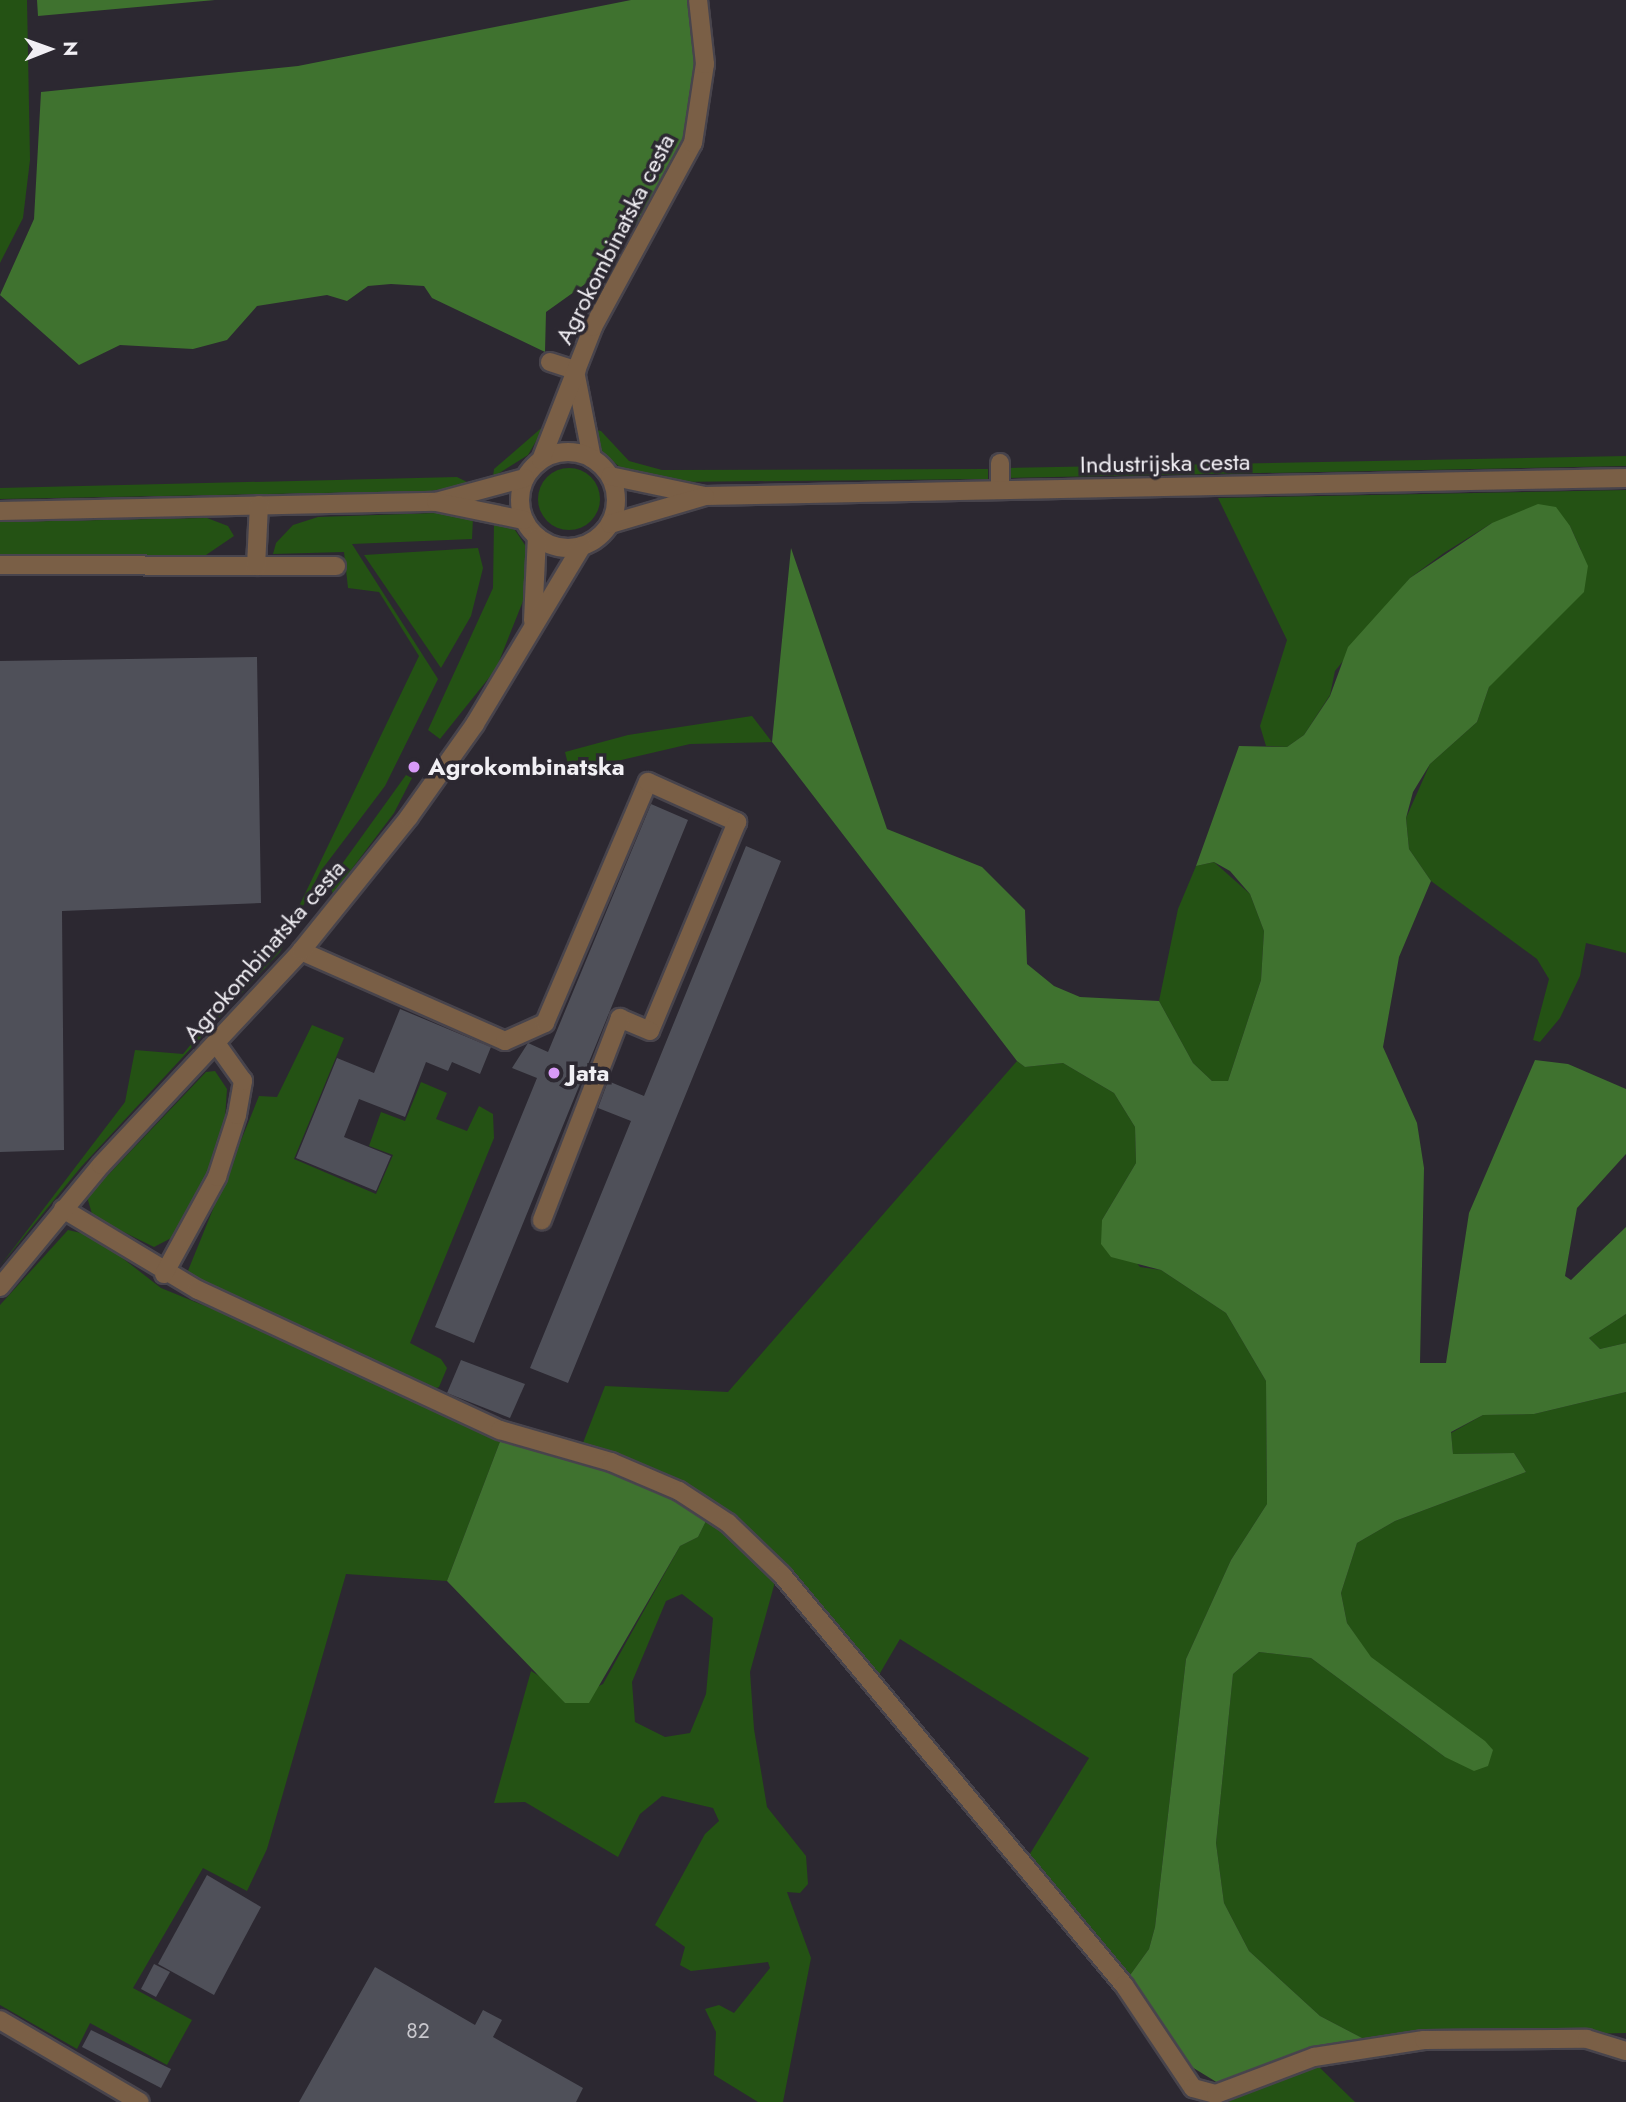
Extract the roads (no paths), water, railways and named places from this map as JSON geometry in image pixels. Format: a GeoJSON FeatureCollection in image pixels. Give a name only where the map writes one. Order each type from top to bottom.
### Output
{"type":"FeatureCollection","features":[{"type":"Feature","properties":{"kind":"street","name":"Agrokombinatska cesta"},"geometry":{"type":"LineString","coordinates":[[541,460],[606,301],[678,176],[698,127],[705,64],[698,0]]}},
{"type":"Feature","properties":{"kind":"street"},"geometry":{"type":"LineString","coordinates":[[550,362],[576,373]]}},
{"type":"Feature","properties":{"kind":"street","name":"Agrokombinatska cesta"},"geometry":{"type":"LineString","coordinates":[[576,373],[592,458]]}},
{"type":"Feature","properties":{"kind":"street"},"geometry":{"type":"LineString","coordinates":[[436,502],[524,478],[541,460],[561,452],[592,458],[610,476],[616,500],[610,524],[582,547],[554,546],[537,537],[524,520],[524,478]]}},
{"type":"Feature","properties":{"kind":"street"},"geometry":{"type":"LineString","coordinates":[[1000,463],[1000,490]]}},
{"type":"Feature","properties":{"kind":"street","name":"Industrijska cesta"},"geometry":{"type":"LineString","coordinates":[[610,476],[705,496],[1626,478]]}},
{"type":"Feature","properties":{"kind":"street","name":"Industrijska cesta"},"geometry":{"type":"LineString","coordinates":[[610,524],[705,496]]}},
{"type":"Feature","properties":{"kind":"street"},"geometry":{"type":"LineString","coordinates":[[0,511],[436,502],[524,520]]}},
{"type":"Feature","properties":{"kind":"street"},"geometry":{"type":"LineString","coordinates":[[256,566],[259,505]]}},
{"type":"Feature","properties":{"kind":"street","name":"Agrokombinatska cesta"},"geometry":{"type":"LineString","coordinates":[[533,621],[537,537]]}},
{"type":"Feature","properties":{"kind":"street","name":"Agrokombinatska cesta"},"geometry":{"type":"LineString","coordinates":[[0,1287],[63,1209],[218,1045],[301,951],[436,781],[533,621],[582,547]]}},
{"type":"Feature","properties":{"kind":"street"},"geometry":{"type":"LineString","coordinates":[[0,565],[336,566]]}},
{"type":"Feature","properties":{"kind":"street"},"geometry":{"type":"LineString","coordinates":[[301,951],[505,1041],[545,1023],[648,782],[737,822],[650,1031],[620,1018],[542,1220]]}},
{"type":"Feature","properties":{"kind":"street"},"geometry":{"type":"LineString","coordinates":[[164,1274],[217,1177],[237,1115],[243,1081],[218,1045]]}},
{"type":"Feature","properties":{"kind":"street"},"geometry":{"type":"LineString","coordinates":[[63,1209],[164,1274],[446,1407],[679,1491],[729,1522],[782,1575],[1124,1985],[1198,2095],[1216,2094],[1314,2057],[1424,2040],[1587,2039],[1626,2051]]}},
{"type":"Feature","properties":{"kind":"street"},"geometry":{"type":"LineString","coordinates":[[0,2020],[140,2102]]}},
{"type":"Feature","properties":{"kind":"place","name":"Agrokombinatska"},"geometry":{"type":"Point","coordinates":[414,767]}},
{"type":"Feature","properties":{"kind":"place","name":"Jata"},"geometry":{"type":"Point","coordinates":[554,1073]}}]}
